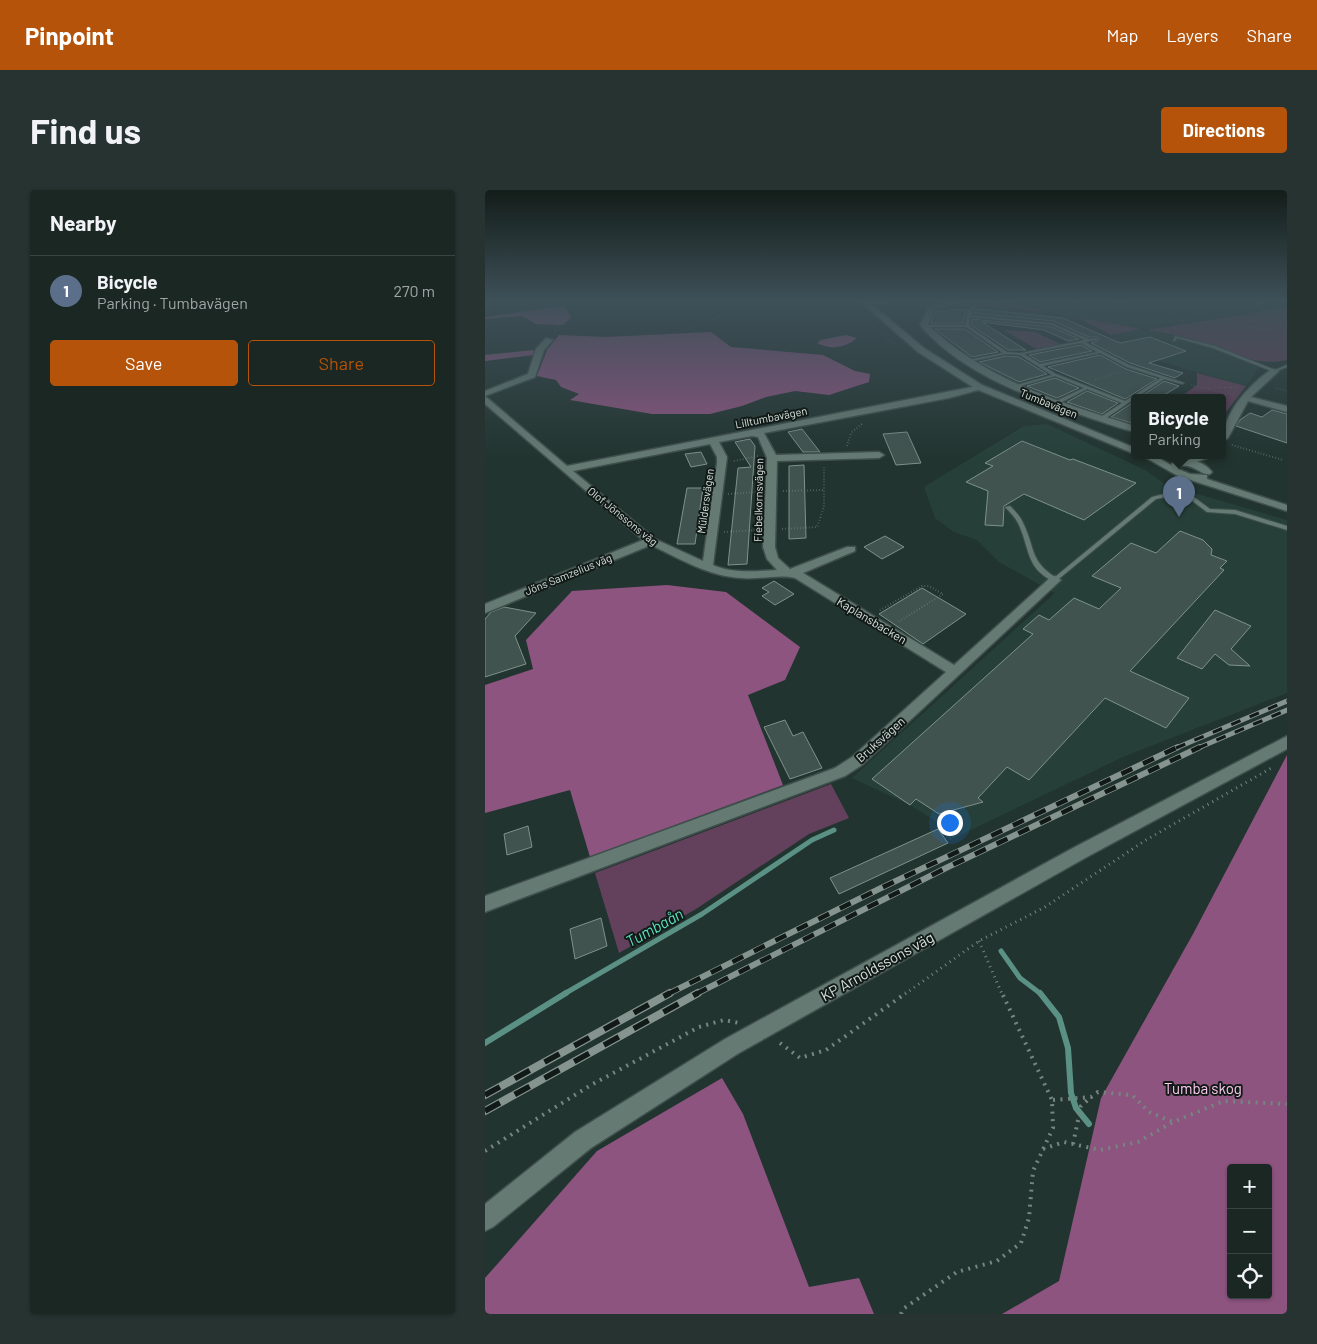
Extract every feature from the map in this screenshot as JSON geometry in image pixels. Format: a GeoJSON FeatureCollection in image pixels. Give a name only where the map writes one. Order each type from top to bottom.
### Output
{"type":"FeatureCollection","features":[{"type":"Feature","properties":{"kind":"street"},"geometry":{"type":"LineString","coordinates":[[485,394],[532,375],[538,354]]}},
{"type":"Feature","properties":{"kind":"street","name":"Tumbavägen"},"geometry":{"type":"LineString","coordinates":[[928,354],[979,387],[1131,448]]}},
{"type":"Feature","properties":{"kind":"street"},"geometry":{"type":"LineString","coordinates":[[960,354],[1018,386],[1101,419],[1131,428]]}},
{"type":"Feature","properties":{"kind":"street"},"geometry":{"type":"LineString","coordinates":[[1226,441],[1227,424],[1263,378],[1275,371]]}},
{"type":"Feature","properties":{"kind":"street","name":"Lilltumbavägen"},"geometry":{"type":"LineString","coordinates":[[566,468],[949,395],[979,387]]}},
{"type":"Feature","properties":{"kind":"street"},"geometry":{"type":"LineString","coordinates":[[1247,398],[1287,409]]}},
{"type":"Feature","properties":{"kind":"street","name":"Olof Jönssons väg"},"geometry":{"type":"LineString","coordinates":[[485,399],[503,417],[651,541],[706,567],[729,575],[787,573]]}},
{"type":"Feature","properties":{"kind":"street","name":"Fiebelkornsvägen"},"geometry":{"type":"LineString","coordinates":[[751,433],[761,435],[772,456],[770,553],[787,573]]}},
{"type":"Feature","properties":{"kind":"street","name":"Müldersvägen"},"geometry":{"type":"LineString","coordinates":[[706,567],[709,562],[723,463],[713,440]]}},
{"type":"Feature","properties":{"kind":"street"},"geometry":{"type":"LineString","coordinates":[[772,456],[824,458],[879,455]]}},
{"type":"Feature","properties":{"kind":"street"},"geometry":{"type":"LineString","coordinates":[[1154,459],[1173,468],[1179,474],[1287,507]]}},
{"type":"Feature","properties":{"kind":"street"},"geometry":{"type":"LineString","coordinates":[[1175,459],[1199,464],[1206,471],[1245,492],[1287,507]]}},
{"type":"Feature","properties":{"kind":"street"},"geometry":{"type":"LineString","coordinates":[[1173,468],[1176,464],[1197,459]]}},
{"type":"Feature","properties":{"kind":"street"},"geometry":{"type":"LineString","coordinates":[[1193,478],[1203,476],[1215,459]]}},
{"type":"Feature","properties":{"kind":"street","name":"Jöns Samzelius väg"},"geometry":{"type":"LineString","coordinates":[[485,609],[651,541]]}},
{"type":"Feature","properties":{"kind":"street"},"geometry":{"type":"LineString","coordinates":[[787,573],[802,570],[851,549]]}},
{"type":"Feature","properties":{"kind":"street","name":"Kaplansbacken"},"geometry":{"type":"LineString","coordinates":[[787,573],[799,576],[954,671]]}},
{"type":"Feature","properties":{"kind":"street","name":"Bruksvägen"},"geometry":{"type":"LineString","coordinates":[[485,904],[840,772],[857,761],[1055,580]]}},
{"type":"Feature","properties":{"kind":"street","name":"KP Arnoldssons väg"},"geometry":{"type":"LineString","coordinates":[[485,1219],[583,1140],[732,1046],[1071,858],[1287,742]]}},
{"type":"Feature","properties":{"kind":"lane"},"geometry":{"type":"LineString","coordinates":[[969,360],[998,354]]}},
{"type":"Feature","properties":{"kind":"lane"},"geometry":{"type":"LineString","coordinates":[[1022,354],[1055,375],[1085,389],[1123,402]]}},
{"type":"Feature","properties":{"kind":"lane"},"geometry":{"type":"LineString","coordinates":[[1040,365],[1089,354]]}},
{"type":"Feature","properties":{"kind":"lane"},"geometry":{"type":"LineString","coordinates":[[1105,354],[1128,366],[1163,378],[1182,382]]}},
{"type":"Feature","properties":{"kind":"lane"},"geometry":{"type":"LineString","coordinates":[[1232,354],[1275,371],[1287,366]]}},
{"type":"Feature","properties":{"kind":"lane"},"geometry":{"type":"LineString","coordinates":[[1018,386],[1055,375]]}},
{"type":"Feature","properties":{"kind":"lane"},"geometry":{"type":"LineString","coordinates":[[1136,394],[1163,378]]}},
{"type":"Feature","properties":{"kind":"lane"},"geometry":{"type":"LineString","coordinates":[[1058,402],[1085,389]]}},
{"type":"Feature","properties":{"kind":"lane"},"geometry":{"type":"LineString","coordinates":[[1101,419],[1131,397]]}},
{"type":"Feature","properties":{"kind":"lane","name":"Bruksvägen"},"geometry":{"type":"LineString","coordinates":[[1055,580],[1154,498],[1177,493],[1189,496],[1209,510],[1235,512],[1287,528]]}},
{"type":"Feature","properties":{"kind":"lane"},"geometry":{"type":"LineString","coordinates":[[1008,507],[1020,519],[1033,562],[1042,573],[1055,580]]}},
{"type":"Feature","properties":{"kind":"path"},"geometry":{"type":"LineString","coordinates":[[1079,386],[1111,376],[1128,366]]}},
{"type":"Feature","properties":{"kind":"path"},"geometry":{"type":"LineString","coordinates":[[1182,382],[1247,398]]}},
{"type":"Feature","properties":{"kind":"path"},"geometry":{"type":"LineString","coordinates":[[1204,388],[1241,387]]}},
{"type":"Feature","properties":{"kind":"path"},"geometry":{"type":"LineString","coordinates":[[1276,388],[1287,391]]}},
{"type":"Feature","properties":{"kind":"path"},"geometry":{"type":"LineString","coordinates":[[848,456],[847,444],[851,433],[864,422]]}},
{"type":"Feature","properties":{"kind":"path"},"geometry":{"type":"LineString","coordinates":[[1226,441],[1283,460]]}},
{"type":"Feature","properties":{"kind":"path"},"geometry":{"type":"LineString","coordinates":[[723,463],[772,456]]}},
{"type":"Feature","properties":{"kind":"path"},"geometry":{"type":"LineString","coordinates":[[713,533],[817,527],[819,516],[824,508],[824,458]]}},
{"type":"Feature","properties":{"kind":"path"},"geometry":{"type":"LineString","coordinates":[[868,618],[922,586],[929,586],[943,594],[887,629]]}},
{"type":"Feature","properties":{"kind":"path"},"geometry":{"type":"LineString","coordinates":[[780,1043],[800,1058],[825,1050],[979,940],[1045,907],[1146,840],[1275,765]]}},
{"type":"Feature","properties":{"kind":"path"},"geometry":{"type":"LineString","coordinates":[[901,1314],[903,1308],[957,1272],[997,1262],[1021,1243],[1029,1218],[1033,1171],[1053,1128],[1052,1100],[1023,1042],[979,940]]}},
{"type":"Feature","properties":{"kind":"path"},"geometry":{"type":"LineString","coordinates":[[485,1151],[591,1085],[699,1027],[724,1020],[742,1023]]}},
{"type":"Feature","properties":{"kind":"path"},"geometry":{"type":"LineString","coordinates":[[1073,1144],[1081,1106],[1098,1092],[1132,1096],[1149,1112],[1173,1122]]}},
{"type":"Feature","properties":{"kind":"path"},"geometry":{"type":"LineString","coordinates":[[1052,1100],[1091,1097]]}},
{"type":"Feature","properties":{"kind":"path"},"geometry":{"type":"LineString","coordinates":[[1043,1149],[1064,1142],[1100,1150],[1138,1142],[1173,1122],[1225,1101],[1287,1104]]}},
{"type":"Feature","properties":{"kind":"shaded area"},"geometry":{"type":"Polygon","coordinates":[[[1141,354],[1239,354],[1263,363],[1246,386],[1148,358],[1141,354]]]}},
{"type":"Feature","properties":{"kind":"shaded area"},"geometry":{"type":"Polygon","coordinates":[[[1236,354],[1287,354],[1287,360],[1276,362],[1245,358],[1236,354]]]}},
{"type":"Feature","properties":{"kind":"shaded area"},"geometry":{"type":"Polygon","coordinates":[[[1197,373],[1246,386],[1226,412],[1226,394],[1185,394],[1197,385],[1197,373]]]}},
{"type":"Feature","properties":{"kind":"shaded area"},"geometry":{"type":"Polygon","coordinates":[[[1047,424],[1145,470],[1166,485],[1287,520],[1287,693],[1125,756],[950,840],[937,822],[910,805],[852,778],[1055,593],[999,562],[977,540],[954,532],[935,518],[924,487],[1024,426],[1047,424]]]}},
{"type":"Feature","properties":{"kind":"shaded area"},"geometry":{"type":"Polygon","coordinates":[[[831,784],[849,818],[809,834],[696,909],[619,953],[595,873],[831,784]]]}},
{"type":"Feature","properties":{"kind":"green space"},"geometry":{"type":"Polygon","coordinates":[[[490,354],[533,354],[485,361],[485,355],[490,354]]]}},
{"type":"Feature","properties":{"kind":"green space"},"geometry":{"type":"Polygon","coordinates":[[[545,354],[817,354],[823,355],[855,371],[870,374],[869,382],[829,395],[795,391],[766,397],[742,406],[710,414],[652,414],[570,400],[579,394],[561,387],[556,380],[537,376],[545,354]]]}},
{"type":"Feature","properties":{"kind":"green space"},"geometry":{"type":"Polygon","coordinates":[[[667,585],[726,592],[800,647],[785,680],[748,695],[783,785],[590,857],[570,790],[485,813],[485,685],[533,669],[526,640],[572,591],[667,585]]]}},
{"type":"Feature","properties":{"kind":"green space","name":"Tumba skog"},"geometry":{"type":"Polygon","coordinates":[[[1287,755],[1287,1314],[1002,1314],[1059,1281],[1101,1098],[1193,934],[1287,755]]]}},
{"type":"Feature","properties":{"kind":"green space"},"geometry":{"type":"Polygon","coordinates":[[[722,1078],[743,1114],[809,1287],[859,1278],[874,1314],[485,1314],[485,1278],[597,1151],[722,1078]]]}},
{"type":"Feature","properties":{"kind":"building"},"geometry":{"type":"Polygon","coordinates":[[[969,354],[985,354],[972,357],[969,354]]]}},
{"type":"Feature","properties":{"kind":"building"},"geometry":{"type":"Polygon","coordinates":[[[1032,354],[1076,354],[1040,362],[1029,355],[1032,354]]]}},
{"type":"Feature","properties":{"kind":"building"},"geometry":{"type":"Polygon","coordinates":[[[1113,354],[1175,354],[1149,363],[1183,373],[1175,378],[1130,363],[1113,354]]]}},
{"type":"Feature","properties":{"kind":"building"},"geometry":{"type":"Polygon","coordinates":[[[1100,355],[1126,369],[1157,379],[1125,399],[1048,367],[1100,355]]]}},
{"type":"Feature","properties":{"kind":"building"},"geometry":{"type":"Polygon","coordinates":[[[1006,356],[1019,357],[1047,374],[1019,382],[979,362],[1006,356]]]}},
{"type":"Feature","properties":{"kind":"building"},"geometry":{"type":"Polygon","coordinates":[[[1055,378],[1079,388],[1057,398],[1027,386],[1055,378]]]}},
{"type":"Feature","properties":{"kind":"building"},"geometry":{"type":"Polygon","coordinates":[[[1164,381],[1179,386],[1166,394],[1145,394],[1164,381]]]}},
{"type":"Feature","properties":{"kind":"building"},"geometry":{"type":"Polygon","coordinates":[[[1087,391],[1118,403],[1102,414],[1067,402],[1087,391]]]}},
{"type":"Feature","properties":{"kind":"building"},"geometry":{"type":"Polygon","coordinates":[[[1131,404],[1131,423],[1111,417],[1131,404]]]}},
{"type":"Feature","properties":{"kind":"building"},"geometry":{"type":"Polygon","coordinates":[[[1272,410],[1287,414],[1287,443],[1236,426],[1240,420],[1250,413],[1262,417],[1272,410]]]}},
{"type":"Feature","properties":{"kind":"building"},"geometry":{"type":"Polygon","coordinates":[[[802,429],[820,452],[803,452],[788,432],[802,429]]]}},
{"type":"Feature","properties":{"kind":"building"},"geometry":{"type":"Polygon","coordinates":[[[907,432],[921,463],[896,465],[883,434],[907,432]]]}},
{"type":"Feature","properties":{"kind":"building"},"geometry":{"type":"Polygon","coordinates":[[[750,439],[755,446],[747,564],[728,565],[738,468],[751,467],[735,442],[750,439]]]}},
{"type":"Feature","properties":{"kind":"building"},"geometry":{"type":"Polygon","coordinates":[[[1022,441],[1136,483],[1084,520],[1024,494],[1004,506],[1003,526],[985,525],[988,491],[966,482],[993,466],[985,463],[1022,441]]]}},
{"type":"Feature","properties":{"kind":"building"},"geometry":{"type":"Polygon","coordinates":[[[701,452],[707,464],[691,467],[685,454],[701,452]]]}},
{"type":"Feature","properties":{"kind":"building"},"geometry":{"type":"Polygon","coordinates":[[[804,465],[806,538],[789,539],[789,466],[804,465]]]}},
{"type":"Feature","properties":{"kind":"building"},"geometry":{"type":"Polygon","coordinates":[[[687,488],[703,488],[695,544],[677,544],[687,488]]]}},
{"type":"Feature","properties":{"kind":"building"},"geometry":{"type":"Polygon","coordinates":[[[1180,531],[1203,540],[1212,549],[1211,555],[1227,561],[1220,568],[1224,570],[1130,671],[1189,698],[1166,728],[1105,698],[1029,780],[1007,767],[978,798],[983,802],[939,814],[916,799],[910,805],[872,779],[1033,634],[1023,629],[1039,615],[1049,620],[1074,598],[1099,609],[1121,588],[1092,576],[1131,543],[1156,553],[1180,531]]]}},
{"type":"Feature","properties":{"kind":"building"},"geometry":{"type":"Polygon","coordinates":[[[885,536],[904,547],[882,559],[864,547],[885,536]]]}},
{"type":"Feature","properties":{"kind":"building"},"geometry":{"type":"Polygon","coordinates":[[[774,581],[794,594],[775,605],[762,596],[769,592],[762,588],[774,581]]]}},
{"type":"Feature","properties":{"kind":"building"},"geometry":{"type":"Polygon","coordinates":[[[922,588],[966,614],[923,644],[879,614],[922,588]]]}},
{"type":"Feature","properties":{"kind":"building"},"geometry":{"type":"Polygon","coordinates":[[[504,607],[536,613],[515,636],[526,664],[485,677],[485,619],[491,612],[504,607]]]}},
{"type":"Feature","properties":{"kind":"building"},"geometry":{"type":"Polygon","coordinates":[[[1215,610],[1251,626],[1231,649],[1250,666],[1229,665],[1215,654],[1202,669],[1177,658],[1215,610]]]}},
{"type":"Feature","properties":{"kind":"building"},"geometry":{"type":"Polygon","coordinates":[[[785,720],[793,736],[803,732],[822,768],[790,779],[764,727],[785,720]]]}},
{"type":"Feature","properties":{"kind":"building"},"geometry":{"type":"Polygon","coordinates":[[[528,826],[532,847],[507,855],[504,834],[528,826]]]}},
{"type":"Feature","properties":{"kind":"building"},"geometry":{"type":"Polygon","coordinates":[[[938,829],[948,843],[839,894],[830,878],[938,829]]]}},
{"type":"Feature","properties":{"kind":"building"},"geometry":{"type":"Polygon","coordinates":[[[601,918],[607,946],[575,959],[570,929],[601,918]]]}},
{"type":"Feature","properties":{"kind":"waterway","name":"Tumbaån"},"geometry":{"type":"LineString","coordinates":[[564,994],[702,914],[812,840],[834,830]]}},
{"type":"Feature","properties":{"kind":"waterway"},"geometry":{"type":"LineString","coordinates":[[1001,951],[1020,978],[1040,994]]}},
{"type":"Feature","properties":{"kind":"waterway","name":"Tumbaån"},"geometry":{"type":"LineString","coordinates":[[485,1043],[566,993]]}},
{"type":"Feature","properties":{"kind":"waterway"},"geometry":{"type":"LineString","coordinates":[[1040,994],[1059,1017],[1068,1048],[1071,1093],[1076,1108],[1089,1124]]}},
{"type":"Feature","properties":{"kind":"railway"},"geometry":{"type":"LineString","coordinates":[[1176,748],[1287,701]]}},
{"type":"Feature","properties":{"kind":"railway"},"geometry":{"type":"LineString","coordinates":[[1198,748],[1287,710]]}},
{"type":"Feature","properties":{"kind":"railway"},"geometry":{"type":"LineString","coordinates":[[670,993],[879,889],[1178,747]]}},
{"type":"Feature","properties":{"kind":"railway"},"geometry":{"type":"LineString","coordinates":[[696,994],[948,867],[1200,747]]}},
{"type":"Feature","properties":{"kind":"railway"},"geometry":{"type":"LineString","coordinates":[[485,1095],[670,993]]}},
{"type":"Feature","properties":{"kind":"railway"},"geometry":{"type":"LineString","coordinates":[[485,1111],[698,993]]}},
{"type":"Feature","properties":{"kind":"place","name":"Bicycle"},"geometry":{"type":"Point","coordinates":[1179,517]}}]}
